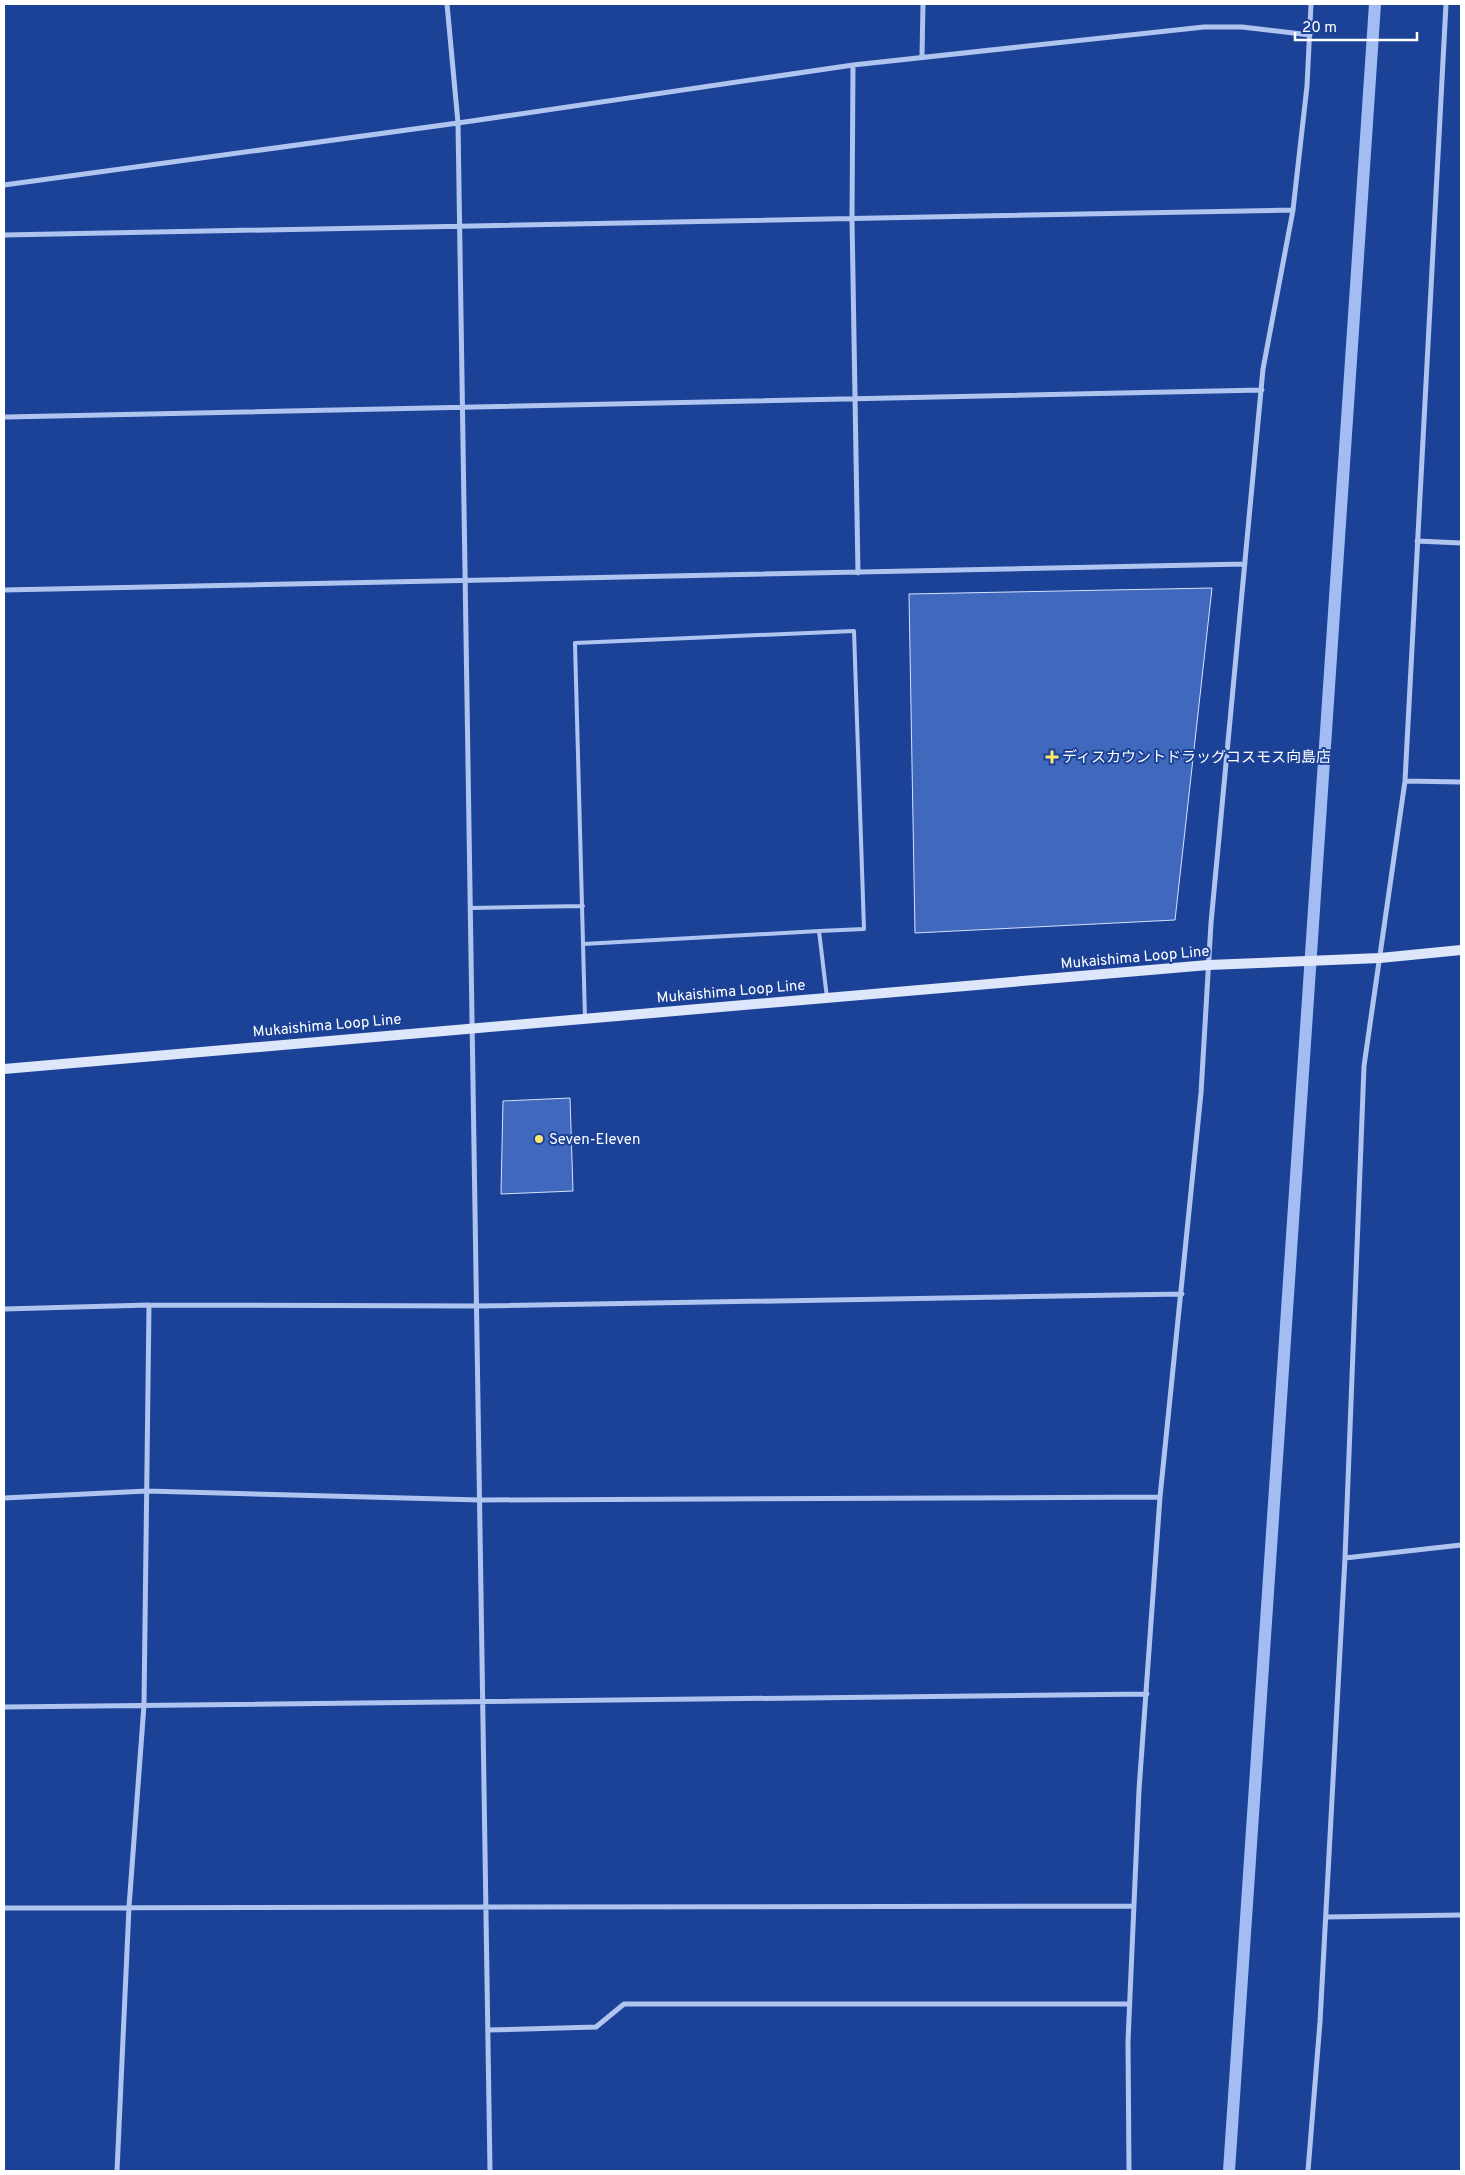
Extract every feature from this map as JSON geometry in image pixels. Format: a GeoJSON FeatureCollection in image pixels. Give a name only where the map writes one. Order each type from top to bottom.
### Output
{"type":"FeatureCollection","features":[{"type":"Feature","properties":{"kind":"main road","name":"Mukaishima Loop Line"},"geometry":{"type":"LineString","coordinates":[[4,1069],[1208,965],[1380,958],[1461,950]]}},
{"type":"Feature","properties":{"kind":"street"},"geometry":{"type":"LineString","coordinates":[[447,4],[458,123],[490,2171]]}},
{"type":"Feature","properties":{"kind":"street"},"geometry":{"type":"LineString","coordinates":[[922,56],[923,4]]}},
{"type":"Feature","properties":{"kind":"street"},"geometry":{"type":"LineString","coordinates":[[1129,2171],[1129,2004],[1139,1790],[1160,1497],[1201,1093],[1208,965],[1263,370],[1293,210],[1307,86],[1311,4]]}},
{"type":"Feature","properties":{"kind":"street"},"geometry":{"type":"LineString","coordinates":[[1308,2171],[1326,1917],[1345,1558],[1364,1066],[1405,781],[1446,4]]}},
{"type":"Feature","properties":{"kind":"street"},"geometry":{"type":"LineString","coordinates":[[4,185],[458,123],[922,56],[1204,27],[1242,27],[1310,35]]}},
{"type":"Feature","properties":{"kind":"street"},"geometry":{"type":"LineString","coordinates":[[853,65],[852,219],[858,573]]}},
{"type":"Feature","properties":{"kind":"street"},"geometry":{"type":"LineString","coordinates":[[4,236],[1293,210]]}},
{"type":"Feature","properties":{"kind":"street"},"geometry":{"type":"LineString","coordinates":[[6,417],[1262,390]]}},
{"type":"Feature","properties":{"kind":"street"},"geometry":{"type":"LineString","coordinates":[[1417,541],[1461,543]]}},
{"type":"Feature","properties":{"kind":"street"},"geometry":{"type":"LineString","coordinates":[[4,590],[466,582],[1245,564]]}},
{"type":"Feature","properties":{"kind":"street"},"geometry":{"type":"LineString","coordinates":[[1405,781],[1461,782]]}},
{"type":"Feature","properties":{"kind":"street"},"geometry":{"type":"LineString","coordinates":[[4,1309],[149,1305],[477,1306],[1182,1294]]}},
{"type":"Feature","properties":{"kind":"street"},"geometry":{"type":"LineString","coordinates":[[117,2171],[129,1907],[144,1705],[149,1305]]}},
{"type":"Feature","properties":{"kind":"street"},"geometry":{"type":"LineString","coordinates":[[4,1498],[147,1491],[480,1500],[1160,1497]]}},
{"type":"Feature","properties":{"kind":"street"},"geometry":{"type":"LineString","coordinates":[[1345,1558],[1461,1545]]}},
{"type":"Feature","properties":{"kind":"street"},"geometry":{"type":"LineString","coordinates":[[4,1707],[1146,1694]]}},
{"type":"Feature","properties":{"kind":"street"},"geometry":{"type":"LineString","coordinates":[[4,1908],[1134,1906]]}},
{"type":"Feature","properties":{"kind":"street"},"geometry":{"type":"LineString","coordinates":[[1326,1917],[1461,1915]]}},
{"type":"Feature","properties":{"kind":"street"},"geometry":{"type":"LineString","coordinates":[[488,2030],[596,2027],[624,2004],[1129,2004]]}},
{"type":"Feature","properties":{"kind":"lane"},"geometry":{"type":"LineString","coordinates":[[584,944],[864,929],[854,631],[575,643],[585,1018]]}},
{"type":"Feature","properties":{"kind":"lane"},"geometry":{"type":"LineString","coordinates":[[471,908],[582,906]]}},
{"type":"Feature","properties":{"kind":"lane"},"geometry":{"type":"LineString","coordinates":[[819,931],[827,998]]}},
{"type":"Feature","properties":{"kind":"building","name":"ディスカウントドラッグコスモス向島店"},"geometry":{"type":"Polygon","coordinates":[[[1212,588],[1175,920],[915,933],[909,594],[1212,588]]]}},
{"type":"Feature","properties":{"kind":"building"},"geometry":{"type":"Polygon","coordinates":[[[570,1098],[573,1191],[501,1194],[503,1101],[570,1098]]]}},
{"type":"Feature","properties":{"kind":"waterway"},"geometry":{"type":"LineString","coordinates":[[1229,2171],[1375,4]]}},
{"type":"Feature","properties":{"kind":"place","name":"ディスカウントドラッグコスモス向島店"},"geometry":{"type":"Point","coordinates":[1052,757]}},
{"type":"Feature","properties":{"kind":"place","name":"Seven-Eleven"},"geometry":{"type":"Point","coordinates":[539,1139]}}]}
